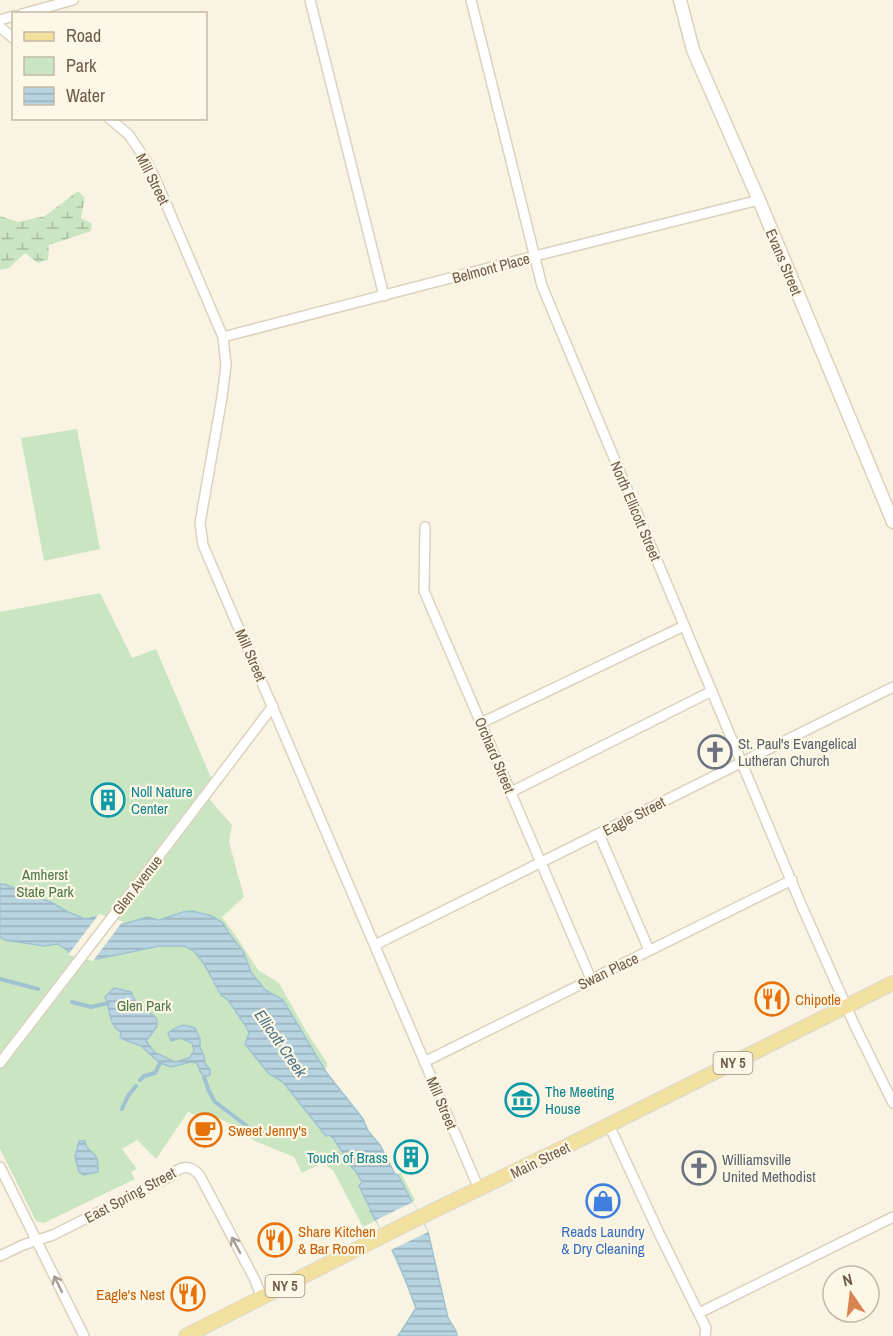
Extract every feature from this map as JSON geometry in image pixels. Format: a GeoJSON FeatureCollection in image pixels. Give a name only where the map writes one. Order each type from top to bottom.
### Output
{"type":"FeatureCollection","features":[{"type":"Feature","properties":{"kind":"main road","name":"Main Street"},"geometry":{"type":"LineString","coordinates":[[186,1336],[893,983]]}},
{"type":"Feature","properties":{"kind":"street"},"geometry":{"type":"LineString","coordinates":[[29,12],[73,0]]}},
{"type":"Feature","properties":{"kind":"street"},"geometry":{"type":"LineString","coordinates":[[310,0],[384,296]]}},
{"type":"Feature","properties":{"kind":"street","name":"North Ellicott Street"},"geometry":{"type":"LineString","coordinates":[[471,0],[542,286],[846,1006],[893,1103]]}},
{"type":"Feature","properties":{"kind":"street","name":"Evans Street"},"geometry":{"type":"LineString","coordinates":[[680,0],[693,50],[759,200],[893,522]]}},
{"type":"Feature","properties":{"kind":"street"},"geometry":{"type":"LineString","coordinates":[[0,27],[12,37]]}},
{"type":"Feature","properties":{"kind":"street","name":"Mill Street"},"geometry":{"type":"LineString","coordinates":[[111,120],[129,135],[155,178],[223,337],[226,364],[200,523],[203,545],[479,1189]]}},
{"type":"Feature","properties":{"kind":"street","name":"Belmont Place"},"geometry":{"type":"LineString","coordinates":[[223,337],[759,200]]}},
{"type":"Feature","properties":{"kind":"street","name":"Orchard Street"},"geometry":{"type":"LineString","coordinates":[[425,527],[424,591],[591,979]]}},
{"type":"Feature","properties":{"kind":"street"},"geometry":{"type":"LineString","coordinates":[[481,723],[684,626]]}},
{"type":"Feature","properties":{"kind":"street","name":"Eagle Street"},"geometry":{"type":"LineString","coordinates":[[375,945],[893,687]]}},
{"type":"Feature","properties":{"kind":"street"},"geometry":{"type":"LineString","coordinates":[[511,792],[712,691]]}},
{"type":"Feature","properties":{"kind":"street","name":"Glen Avenue"},"geometry":{"type":"LineString","coordinates":[[0,1063],[273,706]]}},
{"type":"Feature","properties":{"kind":"street"},"geometry":{"type":"LineString","coordinates":[[599,834],[649,950]]}},
{"type":"Feature","properties":{"kind":"street","name":"Swan Place"},"geometry":{"type":"LineString","coordinates":[[424,1062],[792,880]]}},
{"type":"Feature","properties":{"kind":"street"},"geometry":{"type":"LineString","coordinates":[[609,1125],[706,1328],[705,1336]]}},
{"type":"Feature","properties":{"kind":"street"},"geometry":{"type":"LineString","coordinates":[[0,1167],[84,1336]]}},
{"type":"Feature","properties":{"kind":"street","name":"East Spring Street"},"geometry":{"type":"LineString","coordinates":[[0,1257],[23,1245],[54,1235],[170,1177],[175,1171],[185,1167],[192,1168],[200,1176],[254,1278],[262,1298]]}},
{"type":"Feature","properties":{"kind":"street"},"geometry":{"type":"LineString","coordinates":[[699,1313],[893,1217]]}},
{"type":"Feature","properties":{"kind":"green space"},"geometry":{"type":"Polygon","coordinates":[[[78,191],[85,198],[81,218],[92,224],[91,231],[49,245],[48,260],[38,263],[25,253],[9,268],[0,270],[0,216],[18,222],[45,216],[78,191]]]}},
{"type":"Feature","properties":{"kind":"green space"},"geometry":{"type":"Polygon","coordinates":[[[77,429],[100,549],[44,561],[21,438],[77,429]]]}},
{"type":"Feature","properties":{"kind":"green space","name":"Glen Park"},"geometry":{"type":"Polygon","coordinates":[[[100,593],[132,658],[156,649],[212,780],[204,793],[232,825],[229,842],[244,897],[222,917],[258,970],[279,983],[327,1063],[326,1072],[363,1119],[395,1174],[401,1173],[415,1200],[363,1227],[333,1170],[322,1163],[302,1173],[294,1157],[255,1141],[214,1116],[210,1122],[188,1112],[156,1159],[137,1140],[122,1149],[137,1169],[131,1172],[135,1179],[44,1223],[36,1221],[0,1149],[0,612],[100,593]]]}},
{"type":"Feature","properties":{"kind":"water","name":"Ellicott Creek"},"geometry":{"type":"Polygon","coordinates":[[[0,884],[53,903],[85,919],[96,917],[121,925],[147,917],[159,920],[193,911],[212,916],[223,923],[243,951],[251,972],[265,990],[283,1000],[326,1072],[363,1119],[368,1131],[380,1145],[395,1174],[398,1175],[428,1232],[448,1318],[457,1336],[398,1336],[416,1308],[396,1258],[359,1186],[362,1182],[334,1139],[329,1135],[326,1136],[283,1082],[269,1074],[245,1044],[249,1033],[247,1028],[228,1000],[221,995],[194,951],[184,946],[160,946],[97,959],[71,953],[58,944],[44,946],[5,940],[0,937],[0,884]]]}},
{"type":"Feature","properties":{"kind":"water"},"geometry":{"type":"Polygon","coordinates":[[[114,988],[131,992],[140,1006],[156,1019],[156,1027],[146,1041],[154,1052],[175,1062],[189,1058],[194,1051],[192,1043],[181,1038],[171,1041],[168,1033],[181,1026],[195,1028],[200,1039],[205,1064],[210,1069],[210,1075],[204,1077],[197,1063],[191,1062],[171,1067],[160,1063],[141,1046],[120,1038],[121,1032],[114,1026],[105,997],[114,988]]]}},
{"type":"Feature","properties":{"kind":"water"},"geometry":{"type":"Polygon","coordinates":[[[79,1141],[85,1141],[87,1147],[95,1155],[98,1172],[84,1175],[79,1172],[75,1157],[79,1141]]]}},
{"type":"Feature","properties":{"kind":"pier"},"geometry":{"type":"Polygon","coordinates":[[[99,914],[123,921],[93,961],[68,955],[99,914]]]}},
{"type":"Feature","properties":{"kind":"pier"},"geometry":{"type":"Polygon","coordinates":[[[413,1202],[428,1232],[391,1250],[376,1220],[413,1202]]]}},
{"type":"Feature","properties":{"kind":"waterway"},"geometry":{"type":"LineString","coordinates":[[0,979],[38,989]]}},
{"type":"Feature","properties":{"kind":"waterway"},"geometry":{"type":"LineString","coordinates":[[72,1002],[91,1007],[108,1003]]}},
{"type":"Feature","properties":{"kind":"waterway"},"geometry":{"type":"LineString","coordinates":[[140,1080],[144,1076],[155,1073],[160,1063]]}},
{"type":"Feature","properties":{"kind":"waterway"},"geometry":{"type":"LineString","coordinates":[[204,1077],[215,1102],[251,1129],[273,1134],[288,1130]]}},
{"type":"Feature","properties":{"kind":"waterway"},"geometry":{"type":"LineString","coordinates":[[122,1109],[136,1086]]}},
{"type":"Feature","properties":{"kind":"place","name":"St. Paul's Evangelical Lutheran Church"},"geometry":{"type":"Point","coordinates":[715,752]}},
{"type":"Feature","properties":{"kind":"place","name":"Noll Nature Center"},"geometry":{"type":"Point","coordinates":[108,800]}},
{"type":"Feature","properties":{"kind":"place","name":"Chipotle"},"geometry":{"type":"Point","coordinates":[772,999]}},
{"type":"Feature","properties":{"kind":"place","name":"The Meeting House"},"geometry":{"type":"Point","coordinates":[522,1100]}},
{"type":"Feature","properties":{"kind":"place","name":"Sweet Jenny's"},"geometry":{"type":"Point","coordinates":[205,1130]}},
{"type":"Feature","properties":{"kind":"place","name":"Touch of Brass"},"geometry":{"type":"Point","coordinates":[411,1157]}},
{"type":"Feature","properties":{"kind":"place","name":"Williamsville United Methodist"},"geometry":{"type":"Point","coordinates":[699,1168]}},
{"type":"Feature","properties":{"kind":"place","name":"Reads Laundry & Dry Cleaning"},"geometry":{"type":"Point","coordinates":[603,1201]}},
{"type":"Feature","properties":{"kind":"place","name":"Share Kitchen & Bar Room"},"geometry":{"type":"Point","coordinates":[275,1240]}},
{"type":"Feature","properties":{"kind":"place","name":"Eagle's Nest"},"geometry":{"type":"Point","coordinates":[188,1294]}},
{"type":"Feature","properties":{"kind":"park label","name":"Amherst State Park"},"geometry":{"type":"Point","coordinates":[45,882]}}]}
